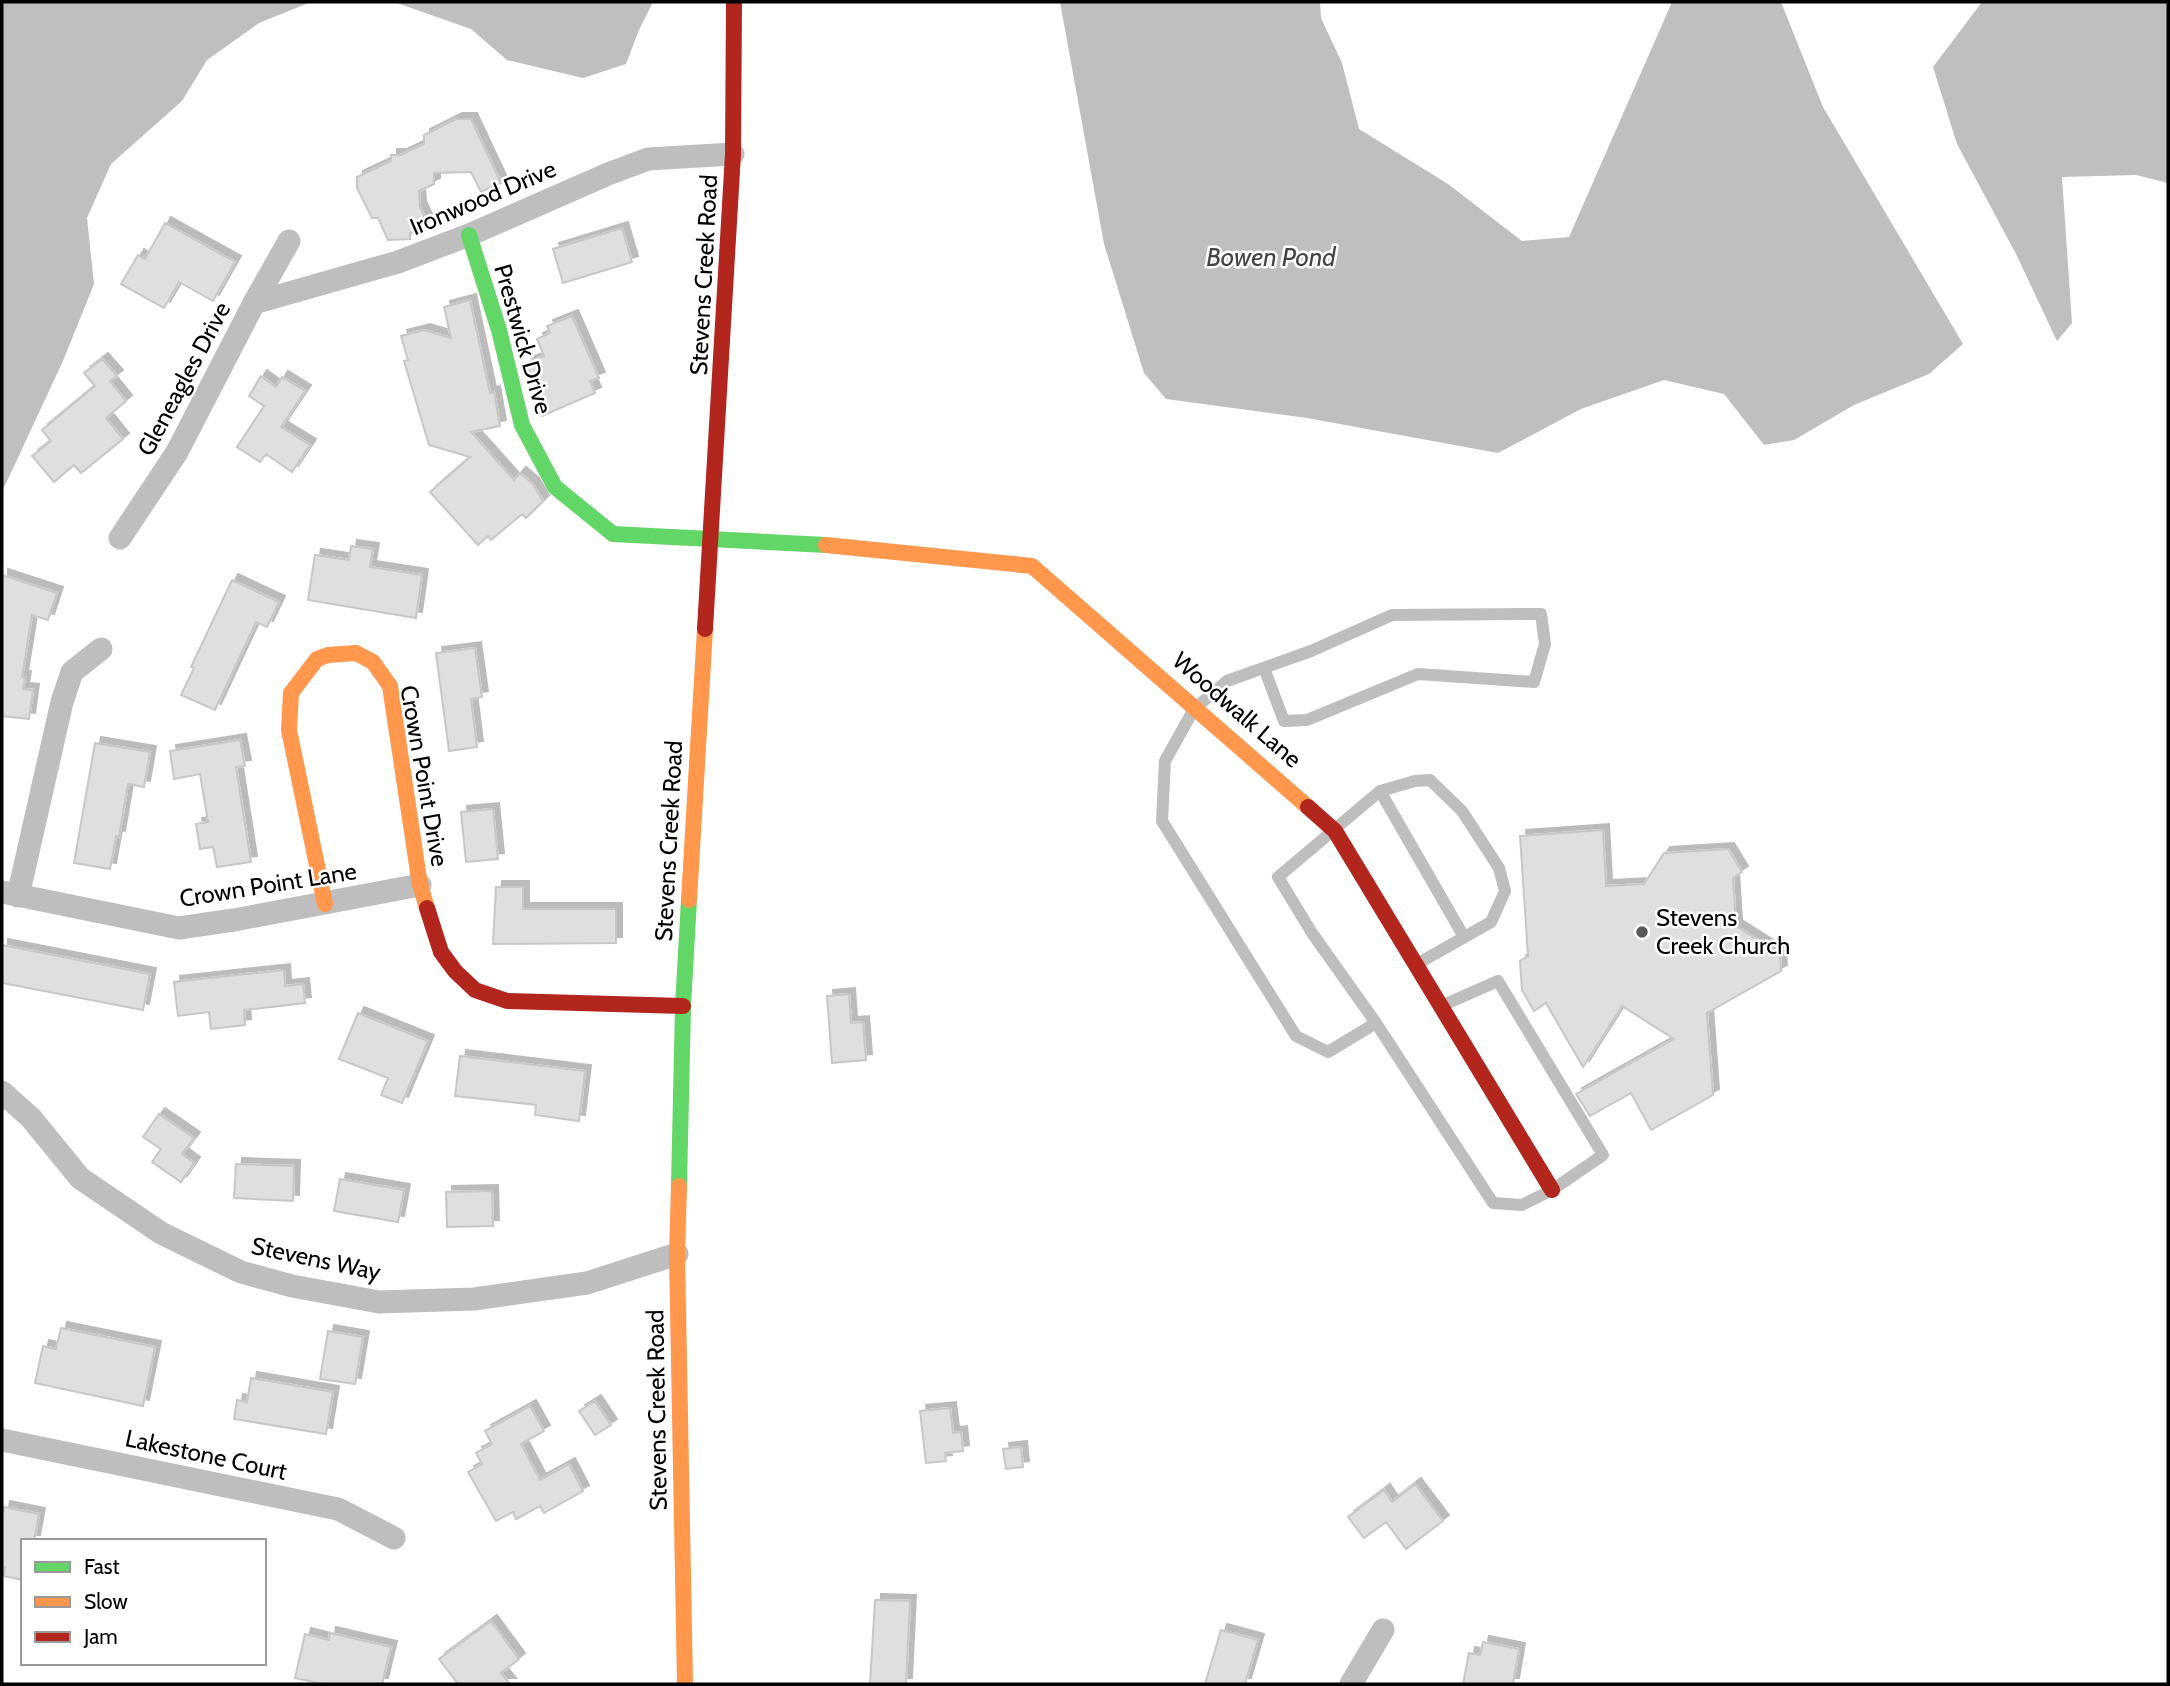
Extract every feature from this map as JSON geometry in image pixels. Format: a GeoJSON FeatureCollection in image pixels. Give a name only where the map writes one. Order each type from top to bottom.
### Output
{"type":"FeatureCollection","features":[{"type":"Feature","properties":{"kind":"street","name":"Stevens Creek Road"},"geometry":{"type":"LineString","coordinates":[[685,1684],[677,1254],[683,1006],[709,537],[721,391],[733,154],[734,5]]}},
{"type":"Feature","properties":{"kind":"street","name":"Ironwood Drive"},"geometry":{"type":"LineString","coordinates":[[254,303],[398,262],[470,235],[648,159],[733,154]]}},
{"type":"Feature","properties":{"kind":"street","name":"Prestwick Drive"},"geometry":{"type":"LineString","coordinates":[[470,235],[499,330],[522,425],[555,487],[613,534],[709,537]]}},
{"type":"Feature","properties":{"kind":"street","name":"Gleneagles Drive"},"geometry":{"type":"LineString","coordinates":[[120,538],[177,452],[254,303],[289,242]]}},
{"type":"Feature","properties":{"kind":"street","name":"Woodwalk Lane"},"geometry":{"type":"LineString","coordinates":[[709,537],[862,547],[1032,566],[1335,831],[1552,1190]]}},
{"type":"Feature","properties":{"kind":"street"},"geometry":{"type":"LineString","coordinates":[[10,894],[72,672],[101,649]]}},
{"type":"Feature","properties":{"kind":"street","name":"Crown Point Drive"},"geometry":{"type":"LineString","coordinates":[[325,904],[289,730],[291,693],[317,659],[328,655],[356,653],[373,662],[390,685],[420,886],[441,952],[455,971],[475,990],[507,1000],[683,1006]]}},
{"type":"Feature","properties":{"kind":"street","name":"Crown Point Lane"},"geometry":{"type":"LineString","coordinates":[[10,894],[179,928],[420,886]]}},
{"type":"Feature","properties":{"kind":"street","name":"Stevens Way"},"geometry":{"type":"LineString","coordinates":[[2,1092],[31,1118],[80,1178],[161,1233],[241,1272],[292,1286],[379,1302],[474,1299],[587,1283],[677,1254]]}},
{"type":"Feature","properties":{"kind":"street","name":"Lakestone Court"},"geometry":{"type":"LineString","coordinates":[[2,1440],[338,1509],[394,1538]]}},
{"type":"Feature","properties":{"kind":"street"},"geometry":{"type":"LineString","coordinates":[[1351,1684],[1383,1630]]}},
{"type":"Feature","properties":{"kind":"lane"},"geometry":{"type":"LineString","coordinates":[[1264,668],[1284,721],[1307,720],[1419,674],[1534,682],[1545,644],[1541,614],[1392,615],[1311,651],[1227,681],[1194,709],[1164,761],[1162,821],[1296,1036],[1328,1052],[1376,1024]]}},
{"type":"Feature","properties":{"kind":"lane"},"geometry":{"type":"LineString","coordinates":[[1416,965],[1491,922],[1505,891],[1499,868],[1462,811],[1430,780],[1415,781],[1380,791],[1278,877],[1312,933],[1376,1024],[1493,1203],[1522,1205],[1552,1190],[1603,1155],[1498,981],[1441,1006]]}},
{"type":"Feature","properties":{"kind":"lane"},"geometry":{"type":"LineString","coordinates":[[1380,791],[1464,937]]}},
{"type":"Feature","properties":{"kind":"water"},"geometry":{"type":"Polygon","coordinates":[[[2,2],[311,2],[259,23],[207,60],[182,101],[111,164],[87,218],[94,284],[63,361],[2,492],[2,2]]]}},
{"type":"Feature","properties":{"kind":"water"},"geometry":{"type":"Polygon","coordinates":[[[394,2],[653,2],[626,64],[583,78],[507,60],[471,29],[394,2]]]}},
{"type":"Feature","properties":{"kind":"water","name":"Bowen Pond"},"geometry":{"type":"Polygon","coordinates":[[[1060,2],[1320,2],[1321,18],[1342,63],[1359,129],[1448,184],[1522,241],[1569,237],[1672,2],[1781,2],[1823,107],[1963,344],[1929,374],[1854,405],[1794,440],[1764,445],[1724,394],[1664,380],[1581,409],[1498,453],[1307,418],[1166,399],[1144,373],[1104,244],[1060,2]]]}},
{"type":"Feature","properties":{"kind":"water"},"geometry":{"type":"Polygon","coordinates":[[[1982,2],[2168,2],[2168,183],[2136,175],[2062,177],[2072,323],[2057,341],[2016,254],[1957,144],[1933,67],[1982,2]]]}},
{"type":"Feature","properties":{"kind":"building"},"geometry":{"type":"Polygon","coordinates":[[[456,119],[471,119],[501,183],[481,192],[471,172],[434,173],[434,184],[419,191],[420,207],[428,224],[410,233],[410,239],[388,240],[378,218],[372,218],[357,188],[357,177],[391,161],[391,155],[401,155],[424,144],[424,135],[456,119]]]}},
{"type":"Feature","properties":{"kind":"building"},"geometry":{"type":"Polygon","coordinates":[[[165,223],[235,262],[213,301],[179,282],[164,308],[121,284],[138,255],[145,259],[165,223]]]}},
{"type":"Feature","properties":{"kind":"building"},"geometry":{"type":"Polygon","coordinates":[[[622,228],[632,262],[563,283],[553,249],[622,228]]]}},
{"type":"Feature","properties":{"kind":"building"},"geometry":{"type":"Polygon","coordinates":[[[470,300],[500,426],[471,432],[514,480],[520,473],[533,484],[543,501],[526,518],[522,514],[491,540],[488,536],[478,545],[430,492],[470,457],[429,445],[404,361],[408,360],[401,336],[424,330],[451,338],[444,307],[470,300]]]}},
{"type":"Feature","properties":{"kind":"building"},"geometry":{"type":"Polygon","coordinates":[[[572,316],[599,378],[590,381],[595,393],[542,416],[526,363],[544,356],[537,339],[550,333],[547,326],[572,316]]]}},
{"type":"Feature","properties":{"kind":"building"},"geometry":{"type":"Polygon","coordinates":[[[102,359],[117,376],[110,381],[126,401],[106,418],[123,439],[81,473],[74,465],[54,482],[32,456],[51,441],[42,430],[95,386],[84,373],[102,359]]]}},
{"type":"Feature","properties":{"kind":"building"},"geometry":{"type":"Polygon","coordinates":[[[261,376],[276,387],[282,377],[305,391],[281,427],[310,445],[292,472],[266,454],[260,462],[237,447],[264,406],[249,396],[261,376]]]}},
{"type":"Feature","properties":{"kind":"building"},"geometry":{"type":"Polygon","coordinates":[[[351,546],[373,549],[370,567],[422,575],[416,618],[308,600],[315,555],[349,560],[351,546]]]}},
{"type":"Feature","properties":{"kind":"building"},"geometry":{"type":"Polygon","coordinates":[[[2,575],[57,593],[48,620],[32,615],[22,677],[25,677],[23,689],[33,690],[29,719],[2,716],[2,575]]]}},
{"type":"Feature","properties":{"kind":"building"},"geometry":{"type":"Polygon","coordinates":[[[232,580],[279,602],[267,627],[256,622],[215,710],[181,695],[194,668],[191,667],[232,580]]]}},
{"type":"Feature","properties":{"kind":"building"},"geometry":{"type":"Polygon","coordinates":[[[475,648],[482,697],[471,699],[477,747],[449,751],[436,653],[475,648]]]}},
{"type":"Feature","properties":{"kind":"building"},"geometry":{"type":"Polygon","coordinates":[[[240,740],[245,766],[236,767],[251,862],[217,867],[213,847],[200,849],[196,824],[208,822],[200,774],[174,779],[170,751],[240,740]]]}},
{"type":"Feature","properties":{"kind":"building"},"geometry":{"type":"Polygon","coordinates":[[[95,743],[150,752],[144,787],[128,784],[119,837],[116,836],[110,869],[74,863],[95,743]]]}},
{"type":"Feature","properties":{"kind":"building"},"geometry":{"type":"Polygon","coordinates":[[[493,809],[498,859],[466,862],[461,812],[493,809]]]}},
{"type":"Feature","properties":{"kind":"building"},"geometry":{"type":"Polygon","coordinates":[[[1603,830],[1606,886],[1644,884],[1664,853],[1728,849],[1742,872],[1733,878],[1736,926],[1780,954],[1781,971],[1707,1013],[1713,1095],[1651,1130],[1631,1093],[1590,1116],[1576,1094],[1674,1039],[1622,1006],[1583,1067],[1546,1003],[1534,1011],[1522,990],[1520,961],[1528,956],[1520,836],[1603,830]]]}},
{"type":"Feature","properties":{"kind":"building"},"geometry":{"type":"Polygon","coordinates":[[[496,887],[523,887],[523,909],[616,909],[616,943],[493,944],[496,887]]]}},
{"type":"Feature","properties":{"kind":"building"},"geometry":{"type":"Polygon","coordinates":[[[2,945],[150,974],[143,1010],[2,983],[2,945]]]}},
{"type":"Feature","properties":{"kind":"building"},"geometry":{"type":"Polygon","coordinates":[[[284,970],[285,986],[303,984],[305,1003],[244,1010],[245,1025],[211,1029],[209,1012],[178,1016],[174,982],[284,970]]]}},
{"type":"Feature","properties":{"kind":"building"},"geometry":{"type":"Polygon","coordinates":[[[849,994],[851,1023],[863,1022],[866,1060],[832,1063],[827,996],[849,994]]]}},
{"type":"Feature","properties":{"kind":"building"},"geometry":{"type":"Polygon","coordinates":[[[358,1013],[428,1041],[402,1103],[381,1095],[388,1078],[339,1059],[358,1013]]]}},
{"type":"Feature","properties":{"kind":"building"},"geometry":{"type":"Polygon","coordinates":[[[460,1056],[585,1071],[579,1121],[535,1115],[536,1105],[455,1096],[460,1056]]]}},
{"type":"Feature","properties":{"kind":"building"},"geometry":{"type":"Polygon","coordinates":[[[159,1114],[194,1138],[182,1154],[194,1163],[181,1182],[152,1162],[161,1149],[143,1137],[159,1114]]]}},
{"type":"Feature","properties":{"kind":"building"},"geometry":{"type":"Polygon","coordinates":[[[236,1164],[294,1166],[293,1201],[234,1198],[236,1164]]]}},
{"type":"Feature","properties":{"kind":"building"},"geometry":{"type":"Polygon","coordinates":[[[340,1179],[404,1190],[398,1222],[334,1211],[340,1179]]]}},
{"type":"Feature","properties":{"kind":"building"},"geometry":{"type":"Polygon","coordinates":[[[492,1191],[493,1226],[447,1227],[446,1192],[492,1191]]]}},
{"type":"Feature","properties":{"kind":"building"},"geometry":{"type":"Polygon","coordinates":[[[61,1328],[155,1347],[143,1406],[35,1383],[43,1346],[56,1349],[61,1328]]]}},
{"type":"Feature","properties":{"kind":"building"},"geometry":{"type":"Polygon","coordinates":[[[328,1331],[363,1337],[355,1384],[320,1379],[328,1331]]]}},
{"type":"Feature","properties":{"kind":"building"},"geometry":{"type":"Polygon","coordinates":[[[251,1378],[333,1392],[326,1434],[234,1419],[237,1400],[247,1402],[251,1378]]]}},
{"type":"Feature","properties":{"kind":"building"},"geometry":{"type":"Polygon","coordinates":[[[595,1401],[611,1425],[595,1435],[579,1411],[595,1401]]]}},
{"type":"Feature","properties":{"kind":"building"},"geometry":{"type":"Polygon","coordinates":[[[530,1406],[544,1431],[521,1444],[540,1480],[569,1464],[583,1491],[544,1513],[540,1506],[516,1519],[513,1512],[496,1521],[468,1472],[482,1464],[476,1453],[492,1444],[485,1431],[530,1406]]]}},
{"type":"Feature","properties":{"kind":"building"},"geometry":{"type":"Polygon","coordinates":[[[950,1408],[953,1433],[961,1432],[963,1451],[945,1453],[946,1461],[926,1463],[920,1411],[950,1408]]]}},
{"type":"Feature","properties":{"kind":"building"},"geometry":{"type":"Polygon","coordinates":[[[1021,1447],[1023,1467],[1006,1469],[1003,1449],[1021,1447]]]}},
{"type":"Feature","properties":{"kind":"building"},"geometry":{"type":"Polygon","coordinates":[[[1415,1484],[1443,1521],[1406,1549],[1386,1522],[1364,1538],[1348,1517],[1384,1490],[1392,1502],[1415,1484]]]}},
{"type":"Feature","properties":{"kind":"building"},"geometry":{"type":"Polygon","coordinates":[[[4,1507],[39,1514],[34,1539],[21,1539],[21,1580],[3,1576],[5,1567],[2,1567],[4,1507]]]}},
{"type":"Feature","properties":{"kind":"building"},"geometry":{"type":"Polygon","coordinates":[[[875,1600],[910,1601],[906,1684],[870,1684],[875,1600]]]}},
{"type":"Feature","properties":{"kind":"building"},"geometry":{"type":"Polygon","coordinates":[[[491,1621],[519,1659],[501,1673],[510,1684],[458,1684],[439,1659],[491,1621]]]}},
{"type":"Feature","properties":{"kind":"building"},"geometry":{"type":"Polygon","coordinates":[[[1221,1630],[1258,1640],[1245,1684],[1205,1684],[1221,1630]]]}},
{"type":"Feature","properties":{"kind":"building"},"geometry":{"type":"Polygon","coordinates":[[[330,1633],[391,1647],[382,1684],[323,1684],[295,1678],[305,1634],[329,1640],[330,1633]]]}},
{"type":"Feature","properties":{"kind":"building"},"geometry":{"type":"Polygon","coordinates":[[[1483,1642],[1519,1649],[1513,1684],[1463,1684],[1469,1653],[1480,1655],[1483,1642]]]}},
{"type":"Feature","properties":{"kind":"traffic: fast"},"geometry":{"type":"LineString","coordinates":[[469,235],[499,330],[522,425],[555,487],[613,534],[826,545]]}},
{"type":"Feature","properties":{"kind":"traffic: fast"},"geometry":{"type":"LineString","coordinates":[[679,1186],[683,1006],[689,900]]}},
{"type":"Feature","properties":{"kind":"traffic: slow"},"geometry":{"type":"LineString","coordinates":[[826,545],[1032,566],[1308,807]]}},
{"type":"Feature","properties":{"kind":"traffic: slow"},"geometry":{"type":"LineString","coordinates":[[689,900],[705,629]]}},
{"type":"Feature","properties":{"kind":"traffic: slow"},"geometry":{"type":"LineString","coordinates":[[325,904],[289,730],[291,693],[317,659],[328,655],[356,653],[373,662],[390,686],[420,885],[427,908]]}},
{"type":"Feature","properties":{"kind":"traffic: slow"},"geometry":{"type":"LineString","coordinates":[[679,1186],[677,1254],[685,1684]]}},
{"type":"Feature","properties":{"kind":"traffic: jam"},"geometry":{"type":"LineString","coordinates":[[705,629],[733,154],[734,2]]}},
{"type":"Feature","properties":{"kind":"traffic: jam"},"geometry":{"type":"LineString","coordinates":[[1308,807],[1335,831],[1552,1190]]}},
{"type":"Feature","properties":{"kind":"traffic: jam"},"geometry":{"type":"LineString","coordinates":[[427,908],[441,952],[455,971],[475,990],[507,1001],[683,1006]]}},
{"type":"Feature","properties":{"kind":"place","name":"Stevens Creek Church"},"geometry":{"type":"Point","coordinates":[1642,932]}}]}
